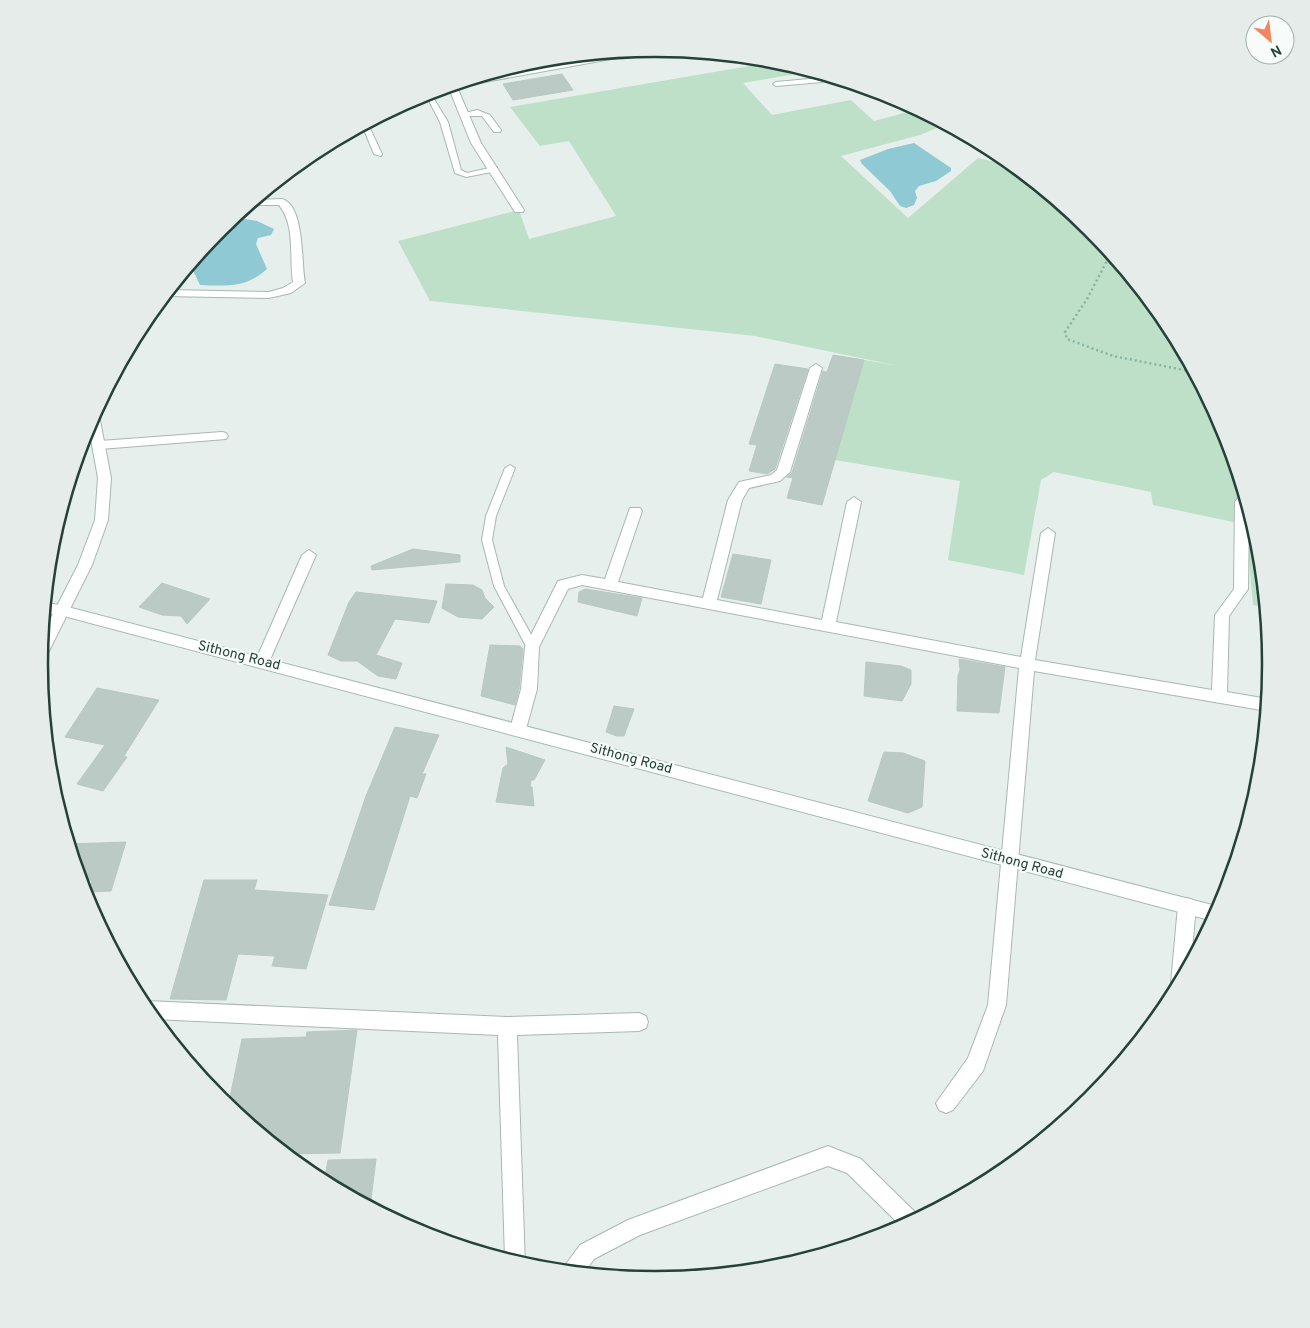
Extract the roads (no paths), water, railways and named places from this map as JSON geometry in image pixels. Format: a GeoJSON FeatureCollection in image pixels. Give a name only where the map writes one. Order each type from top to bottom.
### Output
{"type":"FeatureCollection","features":[{"type":"Feature","properties":{"kind":"street"},"geometry":{"type":"LineString","coordinates":[[500,77],[592,60]]}},
{"type":"Feature","properties":{"kind":"street"},"geometry":{"type":"LineString","coordinates":[[455,91],[476,143],[519,210]]}},
{"type":"Feature","properties":{"kind":"street"},"geometry":{"type":"LineString","coordinates":[[174,293],[269,295],[287,291],[299,283],[295,268],[294,229],[290,210],[282,202],[259,203]]}},
{"type":"Feature","properties":{"kind":"street"},"geometry":{"type":"LineString","coordinates":[[710,604],[735,500],[744,485],[775,478],[783,472],[816,368]]}},
{"type":"Feature","properties":{"kind":"street"},"geometry":{"type":"LineString","coordinates":[[52,609],[93,551],[104,516],[105,487],[100,445],[95,431]]}},
{"type":"Feature","properties":{"kind":"street"},"geometry":{"type":"LineString","coordinates":[[100,445],[222,436]]}},
{"type":"Feature","properties":{"kind":"street"},"geometry":{"type":"LineString","coordinates":[[828,625],[854,502]]}},
{"type":"Feature","properties":{"kind":"street"},"geometry":{"type":"LineString","coordinates":[[1219,695],[1222,615],[1227,606],[1234,601],[1240,589],[1242,507]]}},
{"type":"Feature","properties":{"kind":"street"},"geometry":{"type":"LineString","coordinates":[[610,584],[634,511]]}},
{"type":"Feature","properties":{"kind":"street"},"geometry":{"type":"LineString","coordinates":[[946,1103],[976,1064],[997,1005],[1008,861],[1028,664],[1048,533]]}},
{"type":"Feature","properties":{"kind":"street"},"geometry":{"type":"LineString","coordinates":[[262,662],[309,555]]}},
{"type":"Feature","properties":{"kind":"street"},"geometry":{"type":"LineString","coordinates":[[518,729],[529,689],[532,646],[563,586],[582,580],[1028,664],[1219,695],[1261,704]]}},
{"type":"Feature","properties":{"kind":"street","name":"Sithong Road"},"geometry":{"type":"LineString","coordinates":[[52,609],[518,729],[1008,861],[1209,912]]}},
{"type":"Feature","properties":{"kind":"street"},"geometry":{"type":"LineString","coordinates":[[1181,967],[1187,906]]}},
{"type":"Feature","properties":{"kind":"street"},"geometry":{"type":"LineString","coordinates":[[156,1010],[507,1026],[639,1022]]}},
{"type":"Feature","properties":{"kind":"street"},"geometry":{"type":"LineString","coordinates":[[507,1026],[516,1255]]}},
{"type":"Feature","properties":{"kind":"street"},"geometry":{"type":"LineString","coordinates":[[576,1266],[587,1252],[635,1227],[828,1156],[854,1166],[906,1217]]}},
{"type":"Feature","properties":{"kind":"lane"},"geometry":{"type":"LineString","coordinates":[[776,84],[822,80]]}},
{"type":"Feature","properties":{"kind":"lane"},"geometry":{"type":"LineString","coordinates":[[431,100],[444,122],[458,171],[466,175],[494,169]]}},
{"type":"Feature","properties":{"kind":"lane"},"geometry":{"type":"LineString","coordinates":[[465,114],[480,111],[486,114],[497,130]]}},
{"type":"Feature","properties":{"kind":"lane"},"geometry":{"type":"LineString","coordinates":[[367,129],[378,154]]}},
{"type":"Feature","properties":{"kind":"lane"},"geometry":{"type":"LineString","coordinates":[[510,468],[491,516],[487,540],[499,586],[532,646]]}},
{"type":"Feature","properties":{"kind":"water"},"geometry":{"type":"Polygon","coordinates":[[[914,143],[951,168],[951,171],[936,181],[919,186],[915,191],[917,198],[914,205],[906,208],[900,206],[890,191],[860,160],[888,149],[914,143]]]}},
{"type":"Feature","properties":{"kind":"water"},"geometry":{"type":"Polygon","coordinates":[[[242,219],[257,221],[274,229],[271,235],[258,238],[256,244],[267,269],[244,283],[200,285],[193,270],[242,219]]]}}]}
